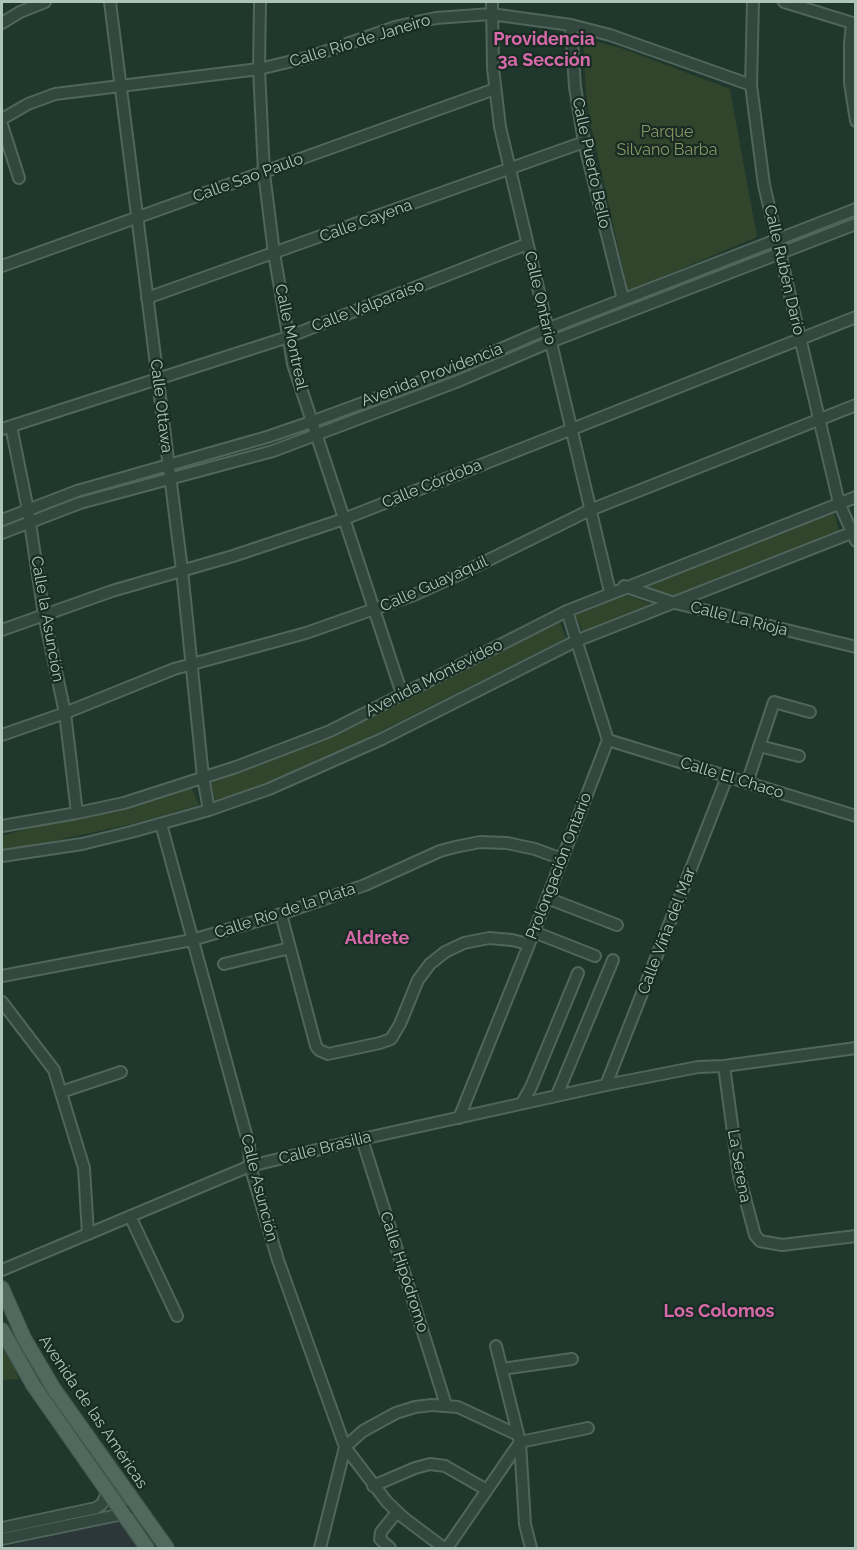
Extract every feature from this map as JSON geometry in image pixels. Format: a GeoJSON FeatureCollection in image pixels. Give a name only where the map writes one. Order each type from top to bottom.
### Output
{"type":"FeatureCollection","features":[{"type":"Feature","properties":{"kind":"main road","name":"Avenida de las Américas"},"geometry":{"type":"LineString","coordinates":[[2,1288],[24,1338],[54,1389],[167,1548]]}},
{"type":"Feature","properties":{"kind":"main road","name":"Avenida de las Américas"},"geometry":{"type":"LineString","coordinates":[[2,1330],[33,1384],[147,1548]]}},
{"type":"Feature","properties":{"kind":"street"},"geometry":{"type":"LineString","coordinates":[[2,23],[20,12],[45,2]]}},
{"type":"Feature","properties":{"kind":"street","name":"Calle Ottawa"},"geometry":{"type":"LineString","coordinates":[[110,2],[171,480],[203,777],[209,810]]}},
{"type":"Feature","properties":{"kind":"street","name":"Calle Montreal"},"geometry":{"type":"LineString","coordinates":[[260,2],[259,69],[264,173],[274,253],[293,364],[402,694]]}},
{"type":"Feature","properties":{"kind":"street","name":"Calle Ontario"},"geometry":{"type":"LineString","coordinates":[[492,2],[495,89],[509,170],[609,592]]}},
{"type":"Feature","properties":{"kind":"street","name":"Calle Rubén Darío"},"geometry":{"type":"LineString","coordinates":[[753,2],[751,85],[764,185],[839,503],[854,535]]}},
{"type":"Feature","properties":{"kind":"street"},"geometry":{"type":"LineString","coordinates":[[784,2],[854,24],[850,44],[850,83],[855,121]]}},
{"type":"Feature","properties":{"kind":"street","name":"Calle Río de Janeiro"},"geometry":{"type":"LineString","coordinates":[[2,118],[28,104],[55,94],[259,69],[309,57],[395,27],[436,18],[492,14],[572,25],[610,35],[751,85]]}},
{"type":"Feature","properties":{"kind":"street","name":"Calle Puerto Bello"},"geometry":{"type":"LineString","coordinates":[[572,25],[575,87],[584,142],[623,299]]}},
{"type":"Feature","properties":{"kind":"street","name":"Calle Sao Paulo"},"geometry":{"type":"LineString","coordinates":[[2,267],[495,89]]}},
{"type":"Feature","properties":{"kind":"street"},"geometry":{"type":"LineString","coordinates":[[2,125],[19,178]]}},
{"type":"Feature","properties":{"kind":"street","name":"Calle Cayena"},"geometry":{"type":"LineString","coordinates":[[147,298],[584,142]]}},
{"type":"Feature","properties":{"kind":"street","name":"Avenida Providencia"},"geometry":{"type":"LineString","coordinates":[[2,520],[76,491],[169,466],[311,422],[452,370],[547,328],[855,209]]}},
{"type":"Feature","properties":{"kind":"street","name":"Avenida Providencia"},"geometry":{"type":"LineString","coordinates":[[2,533],[80,503],[171,480],[273,451],[316,436],[456,382],[550,342],[855,224]]}},
{"type":"Feature","properties":{"kind":"street","name":"Calle Valparaíso"},"geometry":{"type":"LineString","coordinates":[[6,427],[288,337],[527,244]]}},
{"type":"Feature","properties":{"kind":"street","name":"Calle Córdoba"},"geometry":{"type":"LineString","coordinates":[[2,630],[112,591],[344,519],[855,317]]}},
{"type":"Feature","properties":{"kind":"street","name":"Calle Guayaquil"},"geometry":{"type":"LineString","coordinates":[[2,735],[65,713],[141,681],[192,664],[306,633],[375,610],[458,575],[590,510],[855,405]]}},
{"type":"Feature","properties":{"kind":"street","name":"Calle la Asunción"},"geometry":{"type":"LineString","coordinates":[[6,427],[28,510],[44,615],[65,713],[77,813]]}},
{"type":"Feature","properties":{"kind":"street","name":"Avenida Montevideo"},"geometry":{"type":"LineString","coordinates":[[4,826],[124,803],[330,731],[567,610],[855,497]]}},
{"type":"Feature","properties":{"kind":"street","name":"Avenida Montevideo"},"geometry":{"type":"LineString","coordinates":[[2,856],[82,844],[209,810],[269,789],[382,739],[576,641],[671,602],[854,535]]}},
{"type":"Feature","properties":{"kind":"street","name":"Calle La Rioja"},"geometry":{"type":"LineString","coordinates":[[624,586],[671,602],[855,647]]}},
{"type":"Feature","properties":{"kind":"street"},"geometry":{"type":"LineString","coordinates":[[567,610],[608,740]]}},
{"type":"Feature","properties":{"kind":"street"},"geometry":{"type":"LineString","coordinates":[[747,783],[774,702],[810,712]]}},
{"type":"Feature","properties":{"kind":"street","name":"Calle El Chaco"},"geometry":{"type":"LineString","coordinates":[[608,740],[855,816]]}},
{"type":"Feature","properties":{"kind":"street","name":"Prolongación Ontario"},"geometry":{"type":"LineString","coordinates":[[459,1118],[608,740]]}},
{"type":"Feature","properties":{"kind":"street"},"geometry":{"type":"LineString","coordinates":[[759,746],[799,756]]}},
{"type":"Feature","properties":{"kind":"street","name":"Calle Viña del Mar"},"geometry":{"type":"LineString","coordinates":[[606,1085],[728,777]]}},
{"type":"Feature","properties":{"kind":"street","name":"Calle Asunción"},"geometry":{"type":"LineString","coordinates":[[161,824],[249,1145],[250,1166],[278,1260],[345,1447],[373,1486],[397,1512],[446,1548]]}},
{"type":"Feature","properties":{"kind":"street","name":"Calle Río de la Plata"},"geometry":{"type":"LineString","coordinates":[[2,976],[192,940],[358,888],[440,851],[466,844],[507,843],[535,849],[562,859]]}},
{"type":"Feature","properties":{"kind":"street"},"geometry":{"type":"LineString","coordinates":[[547,898],[617,925]]}},
{"type":"Feature","properties":{"kind":"street"},"geometry":{"type":"LineString","coordinates":[[281,914],[316,1046],[322,1053],[328,1054],[391,1039],[400,1024],[418,980],[430,964],[445,952],[464,943],[482,939],[502,939],[528,944]]}},
{"type":"Feature","properties":{"kind":"street"},"geometry":{"type":"LineString","coordinates":[[534,932],[595,956]]}},
{"type":"Feature","properties":{"kind":"street"},"geometry":{"type":"LineString","coordinates":[[224,964],[290,948]]}},
{"type":"Feature","properties":{"kind":"street"},"geometry":{"type":"LineString","coordinates":[[557,1095],[613,960]]}},
{"type":"Feature","properties":{"kind":"street"},"geometry":{"type":"LineString","coordinates":[[522,1103],[531,1087],[578,973]]}},
{"type":"Feature","properties":{"kind":"street"},"geometry":{"type":"LineString","coordinates":[[2,1002],[54,1070],[84,1168],[88,1234]]}},
{"type":"Feature","properties":{"kind":"street","name":"Calle Brasilia"},"geometry":{"type":"LineString","coordinates":[[2,1270],[250,1166],[606,1085],[698,1067],[724,1066],[854,1046]]}},
{"type":"Feature","properties":{"kind":"street","name":"La Serena"},"geometry":{"type":"LineString","coordinates":[[724,1066],[739,1176],[755,1235],[760,1241],[782,1245],[855,1236]]}},
{"type":"Feature","properties":{"kind":"street"},"geometry":{"type":"LineString","coordinates":[[61,1092],[121,1072]]}},
{"type":"Feature","properties":{"kind":"street","name":"Calle Hipódromo"},"geometry":{"type":"LineString","coordinates":[[362,1139],[446,1405]]}},
{"type":"Feature","properties":{"kind":"street"},"geometry":{"type":"LineString","coordinates":[[130,1216],[177,1316]]}},
{"type":"Feature","properties":{"kind":"street"},"geometry":{"type":"LineString","coordinates":[[496,1346],[519,1439],[525,1524],[531,1548]]}},
{"type":"Feature","properties":{"kind":"street"},"geometry":{"type":"LineString","coordinates":[[502,1369],[572,1359]]}},
{"type":"Feature","properties":{"kind":"street"},"geometry":{"type":"LineString","coordinates":[[320,1548],[345,1447],[363,1431],[396,1413],[415,1407],[446,1405],[458,1407],[519,1439],[588,1428]]}},
{"type":"Feature","properties":{"kind":"street"},"geometry":{"type":"LineString","coordinates":[[446,1548],[519,1439]]}},
{"type":"Feature","properties":{"kind":"street"},"geometry":{"type":"LineString","coordinates":[[373,1486],[430,1464],[445,1466],[487,1490]]}},
{"type":"Feature","properties":{"kind":"street"},"geometry":{"type":"LineString","coordinates":[[2,1539],[96,1508],[102,1504],[108,1491]]}},
{"type":"Feature","properties":{"kind":"street"},"geometry":{"type":"LineString","coordinates":[[2,1528],[123,1514],[136,1505]]}},
{"type":"Feature","properties":{"kind":"street"},"geometry":{"type":"LineString","coordinates":[[390,1548],[380,1539],[381,1532],[397,1512]]}},
{"type":"Feature","properties":{"kind":"shaded area"},"geometry":{"type":"Polygon","coordinates":[[[119,1519],[140,1548],[7,1548],[7,1546],[119,1519]]]}},
{"type":"Feature","properties":{"kind":"green space","name":"Parque Silvano Barba"},"geometry":{"type":"Polygon","coordinates":[[[583,38],[624,49],[730,89],[757,237],[628,291],[589,117],[583,38]]]}},
{"type":"Feature","properties":{"kind":"green space"},"geometry":{"type":"Polygon","coordinates":[[[834,512],[840,533],[673,597],[641,584],[834,512]]]}},
{"type":"Feature","properties":{"kind":"green space"},"geometry":{"type":"Polygon","coordinates":[[[626,595],[652,604],[583,632],[575,614],[626,595]]]}},
{"type":"Feature","properties":{"kind":"green space"},"geometry":{"type":"Polygon","coordinates":[[[560,622],[566,638],[339,752],[216,802],[209,780],[333,735],[560,622]]]}},
{"type":"Feature","properties":{"kind":"green space"},"geometry":{"type":"Polygon","coordinates":[[[191,787],[199,805],[132,824],[2,850],[2,836],[44,824],[111,812],[191,787]]]}},
{"type":"Feature","properties":{"kind":"green space"},"geometry":{"type":"Polygon","coordinates":[[[2,1341],[19,1379],[2,1380],[2,1341]]]}},
{"type":"Feature","properties":{"kind":"district","name":"Providencia 3a Sección"},"geometry":{"type":"Point","coordinates":[544,50]}},
{"type":"Feature","properties":{"kind":"district","name":"Aldrete"},"geometry":{"type":"Point","coordinates":[377,939]}},
{"type":"Feature","properties":{"kind":"district","name":"Los Colomos"},"geometry":{"type":"Point","coordinates":[719,1312]}}]}
